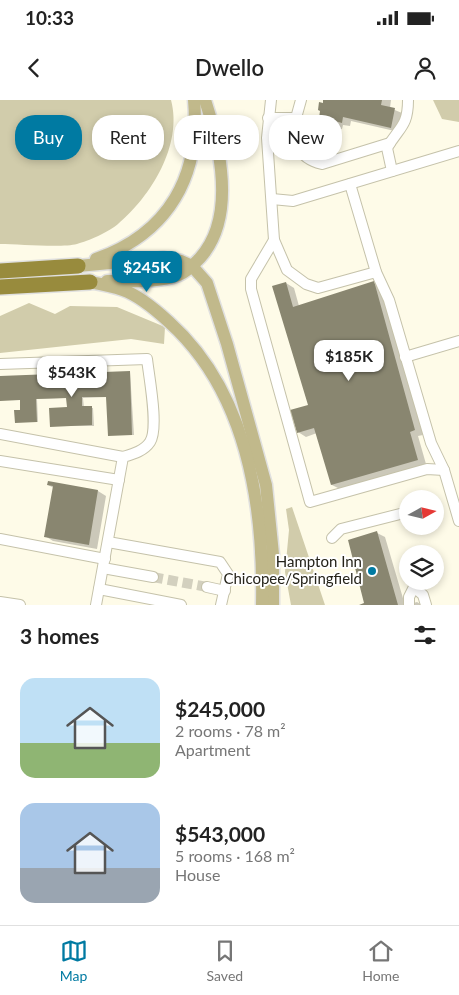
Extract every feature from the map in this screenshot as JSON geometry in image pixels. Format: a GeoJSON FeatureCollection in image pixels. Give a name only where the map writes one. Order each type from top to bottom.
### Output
{"type":"FeatureCollection","features":[{"type":"Feature","properties":{"kind":"highway"},"geometry":{"type":"LineString","coordinates":[[0,271],[78,266]]}},
{"type":"Feature","properties":{"kind":"highway"},"geometry":{"type":"LineString","coordinates":[[0,287],[90,282]]}},
{"type":"Feature","properties":{"kind":"main road"},"geometry":{"type":"LineString","coordinates":[[78,266],[118,252],[151,229],[174,203],[186,175],[194,148],[194,100]]}},
{"type":"Feature","properties":{"kind":"main road"},"geometry":{"type":"LineString","coordinates":[[90,282],[167,278],[181,274],[192,266],[206,251],[217,224],[222,174],[219,147],[206,100]]}},
{"type":"Feature","properties":{"kind":"main road"},"geometry":{"type":"LineString","coordinates":[[78,266],[163,258],[181,261],[192,266],[207,283],[214,301],[266,485],[274,554],[273,605]]}},
{"type":"Feature","properties":{"kind":"main road"},"geometry":{"type":"LineString","coordinates":[[90,282],[124,290],[154,308],[181,332],[206,361],[224,394],[250,470],[257,507],[261,541],[262,605]]}},
{"type":"Feature","properties":{"kind":"lane"},"geometry":{"type":"LineString","coordinates":[[271,100],[268,118],[267,165],[272,199],[274,240],[287,270],[306,284],[318,288],[376,272]]}},
{"type":"Feature","properties":{"kind":"lane"},"geometry":{"type":"LineString","coordinates":[[297,115],[301,100]]}},
{"type":"Feature","properties":{"kind":"lane"},"geometry":{"type":"LineString","coordinates":[[392,171],[387,148],[399,134],[408,115],[408,100]]}},
{"type":"Feature","properties":{"kind":"lane"},"geometry":{"type":"LineString","coordinates":[[342,158],[390,143]]}},
{"type":"Feature","properties":{"kind":"lane"},"geometry":{"type":"LineString","coordinates":[[272,199],[293,200],[459,151]]}},
{"type":"Feature","properties":{"kind":"lane"},"geometry":{"type":"LineString","coordinates":[[310,160],[322,164],[335,160]]}},
{"type":"Feature","properties":{"kind":"lane"},"geometry":{"type":"LineString","coordinates":[[350,184],[376,272],[389,300],[431,443],[444,470],[459,520]]}},
{"type":"Feature","properties":{"kind":"lane"},"geometry":{"type":"LineString","coordinates":[[274,240],[251,279],[251,289],[310,502],[427,469],[444,470]]}},
{"type":"Feature","properties":{"kind":"lane"},"geometry":{"type":"LineString","coordinates":[[405,357],[459,341]]}},
{"type":"Feature","properties":{"kind":"lane"},"geometry":{"type":"LineString","coordinates":[[0,364],[147,359],[154,428],[150,442],[137,453],[123,457],[0,434]]}},
{"type":"Feature","properties":{"kind":"lane"},"geometry":{"type":"LineString","coordinates":[[96,605],[123,457]]}},
{"type":"Feature","properties":{"kind":"lane"},"geometry":{"type":"LineString","coordinates":[[0,462],[119,480]]}},
{"type":"Feature","properties":{"kind":"lane"},"geometry":{"type":"LineString","coordinates":[[332,538],[341,529],[399,514]]}},
{"type":"Feature","properties":{"kind":"lane"},"geometry":{"type":"LineString","coordinates":[[0,539],[104,563],[153,577]]}},
{"type":"Feature","properties":{"kind":"lane"},"geometry":{"type":"LineString","coordinates":[[108,542],[220,562],[228,574],[221,605]]}},
{"type":"Feature","properties":{"kind":"lane"},"geometry":{"type":"LineString","coordinates":[[207,587],[225,591]]}},
{"type":"Feature","properties":{"kind":"lane"},"geometry":{"type":"LineString","coordinates":[[409,605],[414,587],[423,595],[426,605]]}},
{"type":"Feature","properties":{"kind":"lane"},"geometry":{"type":"LineString","coordinates":[[99,589],[181,605]]}},
{"type":"Feature","properties":{"kind":"lane"},"geometry":{"type":"LineString","coordinates":[[0,602],[20,605]]}},
{"type":"Feature","properties":{"kind":"shaded area"},"geometry":{"type":"Polygon","coordinates":[[[0,100],[171,100],[174,117],[168,152],[161,168],[142,199],[118,224],[82,243],[51,246],[0,244],[0,100]]]}},
{"type":"Feature","properties":{"kind":"shaded area"},"geometry":{"type":"Polygon","coordinates":[[[433,100],[459,100],[459,122],[442,119],[433,100]]]}},
{"type":"Feature","properties":{"kind":"shaded area"},"geometry":{"type":"Polygon","coordinates":[[[29,303],[55,314],[70,306],[117,307],[165,327],[164,344],[131,339],[0,353],[0,316],[29,303]]]}},
{"type":"Feature","properties":{"kind":"shaded area"},"geometry":{"type":"Polygon","coordinates":[[[292,507],[325,605],[291,605],[285,572],[289,530],[286,509],[292,507]]]}},
{"type":"Feature","properties":{"kind":"building"},"geometry":{"type":"Polygon","coordinates":[[[323,100],[382,100],[381,105],[395,108],[391,128],[343,117],[342,123],[342,115],[319,115],[319,102],[323,103],[323,100]]]}},
{"type":"Feature","properties":{"kind":"building"},"geometry":{"type":"Polygon","coordinates":[[[374,281],[415,430],[410,432],[418,460],[331,485],[314,428],[297,433],[290,410],[308,405],[272,286],[286,282],[293,307],[374,281]]]}},
{"type":"Feature","properties":{"kind":"building"},"geometry":{"type":"Polygon","coordinates":[[[130,371],[132,435],[108,436],[106,397],[82,397],[82,406],[92,406],[92,425],[50,427],[49,408],[67,407],[66,398],[36,399],[37,422],[15,423],[14,410],[20,410],[20,400],[0,401],[0,376],[130,371]]]}},
{"type":"Feature","properties":{"kind":"building"},"geometry":{"type":"Polygon","coordinates":[[[48,481],[98,490],[89,545],[44,537],[53,486],[47,485],[48,481]]]}},
{"type":"Feature","properties":{"kind":"building","name":"Hampton Inn Chicopee/Springfield"},"geometry":{"type":"Polygon","coordinates":[[[377,531],[398,605],[359,605],[364,603],[348,540],[377,531]]]}},
{"type":"Feature","properties":{"kind":"tunnel"},"geometry":{"type":"LineString","coordinates":[[153,577],[207,587]]}},
{"type":"Feature","properties":{"kind":"place","name":"Hampton Inn Chicopee/Springfield"},"geometry":{"type":"Point","coordinates":[372,571]}}]}
